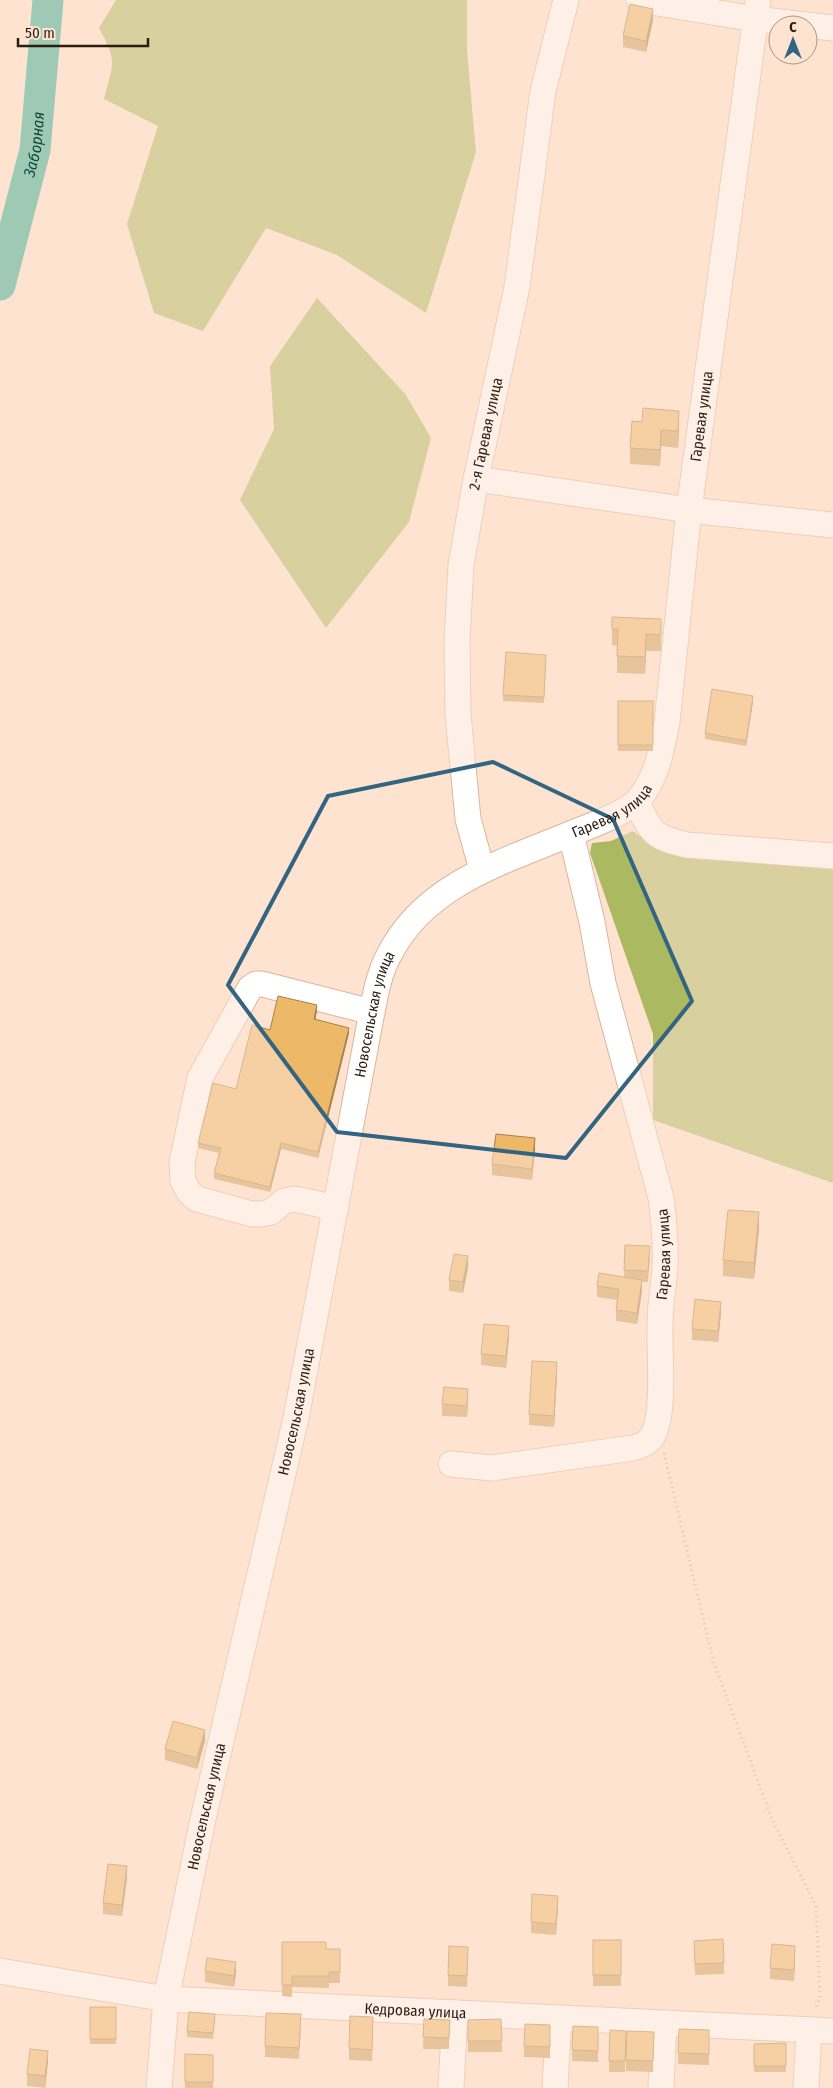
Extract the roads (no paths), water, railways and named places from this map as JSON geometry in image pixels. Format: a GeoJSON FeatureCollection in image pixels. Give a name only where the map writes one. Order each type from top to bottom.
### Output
{"type":"FeatureCollection","features":[{"type":"Feature","properties":{"kind":"street","name":"2-я Гаревая улица"},"geometry":{"type":"LineString","coordinates":[[482,870],[468,819],[458,714],[457,640],[461,566],[476,479],[517,287],[543,91],[566,0]]}},
{"type":"Feature","properties":{"kind":"street"},"geometry":{"type":"LineString","coordinates":[[639,0],[756,10],[833,28]]}},
{"type":"Feature","properties":{"kind":"street","name":"Гаревая улица"},"geometry":{"type":"LineString","coordinates":[[451,1464],[492,1468],[633,1448],[647,1443],[654,1436],[657,1423],[660,1381],[660,1321],[665,1266],[665,1226],[662,1208],[603,984],[592,922],[571,834],[637,802],[647,789],[654,771],[667,722],[689,510],[756,10]]}},
{"type":"Feature","properties":{"kind":"street"},"geometry":{"type":"LineString","coordinates":[[476,479],[689,510],[833,525]]}},
{"type":"Feature","properties":{"kind":"street"},"geometry":{"type":"LineString","coordinates":[[637,802],[648,826],[656,834],[668,840],[687,845],[833,856]]}},
{"type":"Feature","properties":{"kind":"street","name":"Новосельская улица"},"geometry":{"type":"LineString","coordinates":[[159,2088],[166,2000],[203,1819],[296,1418],[376,991],[388,956],[400,937],[437,898],[482,870],[571,834]]}},
{"type":"Feature","properties":{"kind":"street"},"geometry":{"type":"LineString","coordinates":[[336,1208],[295,1199],[284,1201],[271,1212],[261,1214],[211,1203],[197,1198],[189,1192],[183,1182],[182,1162],[200,1078],[250,988],[256,984],[262,984],[372,1012]]}},
{"type":"Feature","properties":{"kind":"street","name":"Кедровая улица"},"geometry":{"type":"LineString","coordinates":[[0,1971],[166,2000],[821,2030]]}},
{"type":"Feature","properties":{"kind":"street"},"geometry":{"type":"LineString","coordinates":[[451,2088],[455,2013]]}},
{"type":"Feature","properties":{"kind":"street"},"geometry":{"type":"LineString","coordinates":[[555,2088],[559,2018]]}},
{"type":"Feature","properties":{"kind":"street"},"geometry":{"type":"LineString","coordinates":[[661,2088],[664,2023]]}},
{"type":"Feature","properties":{"kind":"street"},"geometry":{"type":"LineString","coordinates":[[806,2088],[821,2030]]}},
{"type":"Feature","properties":{"kind":"waterway","name":"Заборная"},"geometry":{"type":"LineString","coordinates":[[0,285],[35,150],[48,0]]}}]}
